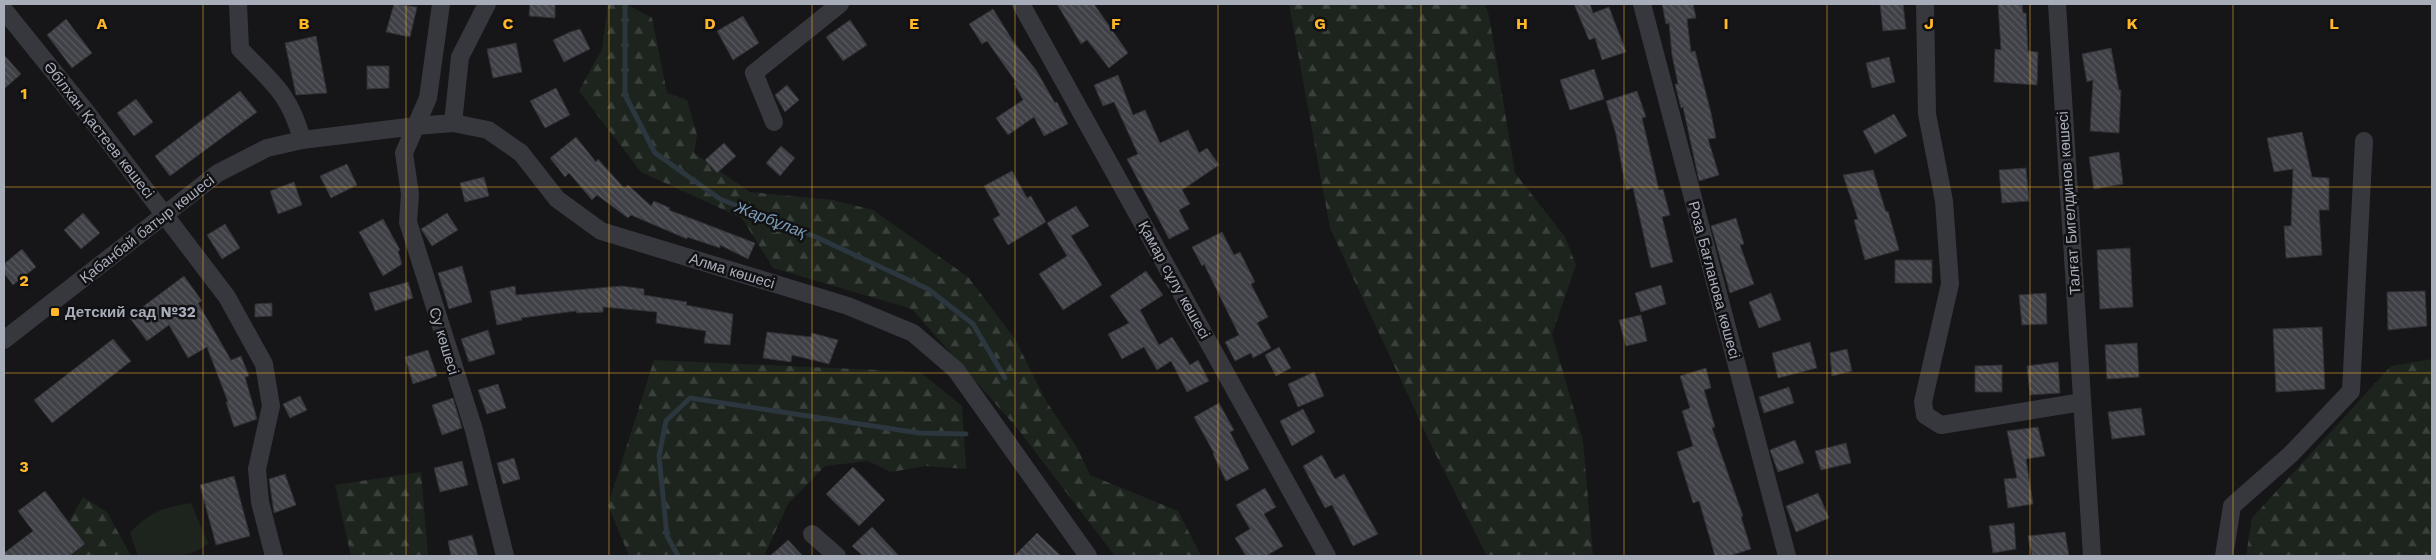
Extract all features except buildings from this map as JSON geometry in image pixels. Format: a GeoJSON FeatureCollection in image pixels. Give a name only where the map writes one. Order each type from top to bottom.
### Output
{"type":"FeatureCollection","features":[{"type":"Feature","properties":{"kind":"street"},"geometry":{"type":"LineString","coordinates":[[238,4],[240,49],[281,91],[290,104],[296,116],[302,140]]}},
{"type":"Feature","properties":{"kind":"street","name":"Су көшесі"},"geometry":{"type":"LineString","coordinates":[[441,4],[428,98],[404,153],[410,194],[408,222],[474,430],[505,556]]}},
{"type":"Feature","properties":{"kind":"street"},"geometry":{"type":"LineString","coordinates":[[453,123],[460,56],[487,4]]}},
{"type":"Feature","properties":{"kind":"street"},"geometry":{"type":"LineString","coordinates":[[774,122],[754,73],[840,4]]}},
{"type":"Feature","properties":{"kind":"street","name":"Қамар сұлу көшесі"},"geometry":{"type":"LineString","coordinates":[[1021,4],[1328,556]]}},
{"type":"Feature","properties":{"kind":"street","name":"Роза Бағланова көшесі"},"geometry":{"type":"LineString","coordinates":[[1642,4],[1787,556]]}},
{"type":"Feature","properties":{"kind":"street"},"geometry":{"type":"LineString","coordinates":[[1925,4],[1927,114],[1944,201],[1950,284],[1923,402],[1925,415],[1941,425],[2082,402]]}},
{"type":"Feature","properties":{"kind":"street","name":"Талғат Бигелдинов көшесі"},"geometry":{"type":"LineString","coordinates":[[2057,4],[2092,556]]}},
{"type":"Feature","properties":{"kind":"street","name":"Әбілхан Қастеев көшесі"},"geometry":{"type":"LineString","coordinates":[[4,10],[167,215],[227,297],[264,364],[271,406],[257,469],[260,502],[274,556]]}},
{"type":"Feature","properties":{"kind":"street","name":"Алма көшесі"},"geometry":{"type":"LineString","coordinates":[[302,140],[453,123],[488,130],[521,153],[557,199],[601,231],[848,306],[913,333],[956,370],[1088,556]]}},
{"type":"Feature","properties":{"kind":"street","name":"Қабанбай батыр көшесі"},"geometry":{"type":"LineString","coordinates":[[4,340],[167,215],[218,173],[267,148],[302,140]]}},
{"type":"Feature","properties":{"kind":"street"},"geometry":{"type":"LineString","coordinates":[[2224,556],[2232,506],[2291,454],[2351,391],[2364,141]]}},
{"type":"Feature","properties":{"kind":"street"},"geometry":{"type":"LineString","coordinates":[[812,534],[836,556]]}},
{"type":"Feature","properties":{"kind":"green space"},"geometry":{"type":"Polygon","coordinates":[[[608,4],[626,4],[652,18],[667,93],[687,100],[697,135],[694,153],[750,192],[833,200],[873,210],[968,277],[1015,339],[1046,401],[1076,446],[1090,475],[1178,511],[1201,556],[1115,556],[1017,428],[912,309],[773,268],[742,218],[641,172],[579,91],[602,49],[608,4]]]}},
{"type":"Feature","properties":{"kind":"green space"},"geometry":{"type":"Polygon","coordinates":[[[1289,4],[1485,4],[1489,16],[1515,173],[1565,237],[1576,265],[1552,334],[1583,441],[1593,556],[1487,556],[1434,451],[1330,228],[1289,4]]]}},
{"type":"Feature","properties":{"kind":"green space"},"geometry":{"type":"Polygon","coordinates":[[[2432,359],[2432,556],[2246,556],[2252,518],[2391,366],[2432,359]]]}},
{"type":"Feature","properties":{"kind":"green space"},"geometry":{"type":"Polygon","coordinates":[[[654,360],[920,372],[962,406],[966,469],[926,466],[891,472],[868,461],[825,466],[788,504],[764,556],[629,556],[608,505],[654,360]]]}},
{"type":"Feature","properties":{"kind":"green space"},"geometry":{"type":"Polygon","coordinates":[[[421,472],[428,556],[351,556],[335,485],[421,472]]]}},
{"type":"Feature","properties":{"kind":"green space"},"geometry":{"type":"Polygon","coordinates":[[[83,497],[107,512],[131,556],[49,556],[83,497]]]}},
{"type":"Feature","properties":{"kind":"green space"},"geometry":{"type":"Polygon","coordinates":[[[191,503],[208,543],[185,555],[138,556],[130,533],[137,526],[158,512],[191,503]]]}},
{"type":"Feature","properties":{"kind":"waterway","name":"Жарбұлақ"},"geometry":{"type":"LineString","coordinates":[[625,4],[625,95],[655,153],[720,199],[816,237],[928,289],[973,324],[1005,378]]}},
{"type":"Feature","properties":{"kind":"waterway","name":"Жарбұлақ"},"geometry":{"type":"LineString","coordinates":[[678,556],[667,536],[659,456],[666,421],[690,398],[919,433],[966,434]]}},
{"type":"Feature","properties":{"kind":"place","name":"Детский сад №32"},"geometry":{"type":"Point","coordinates":[55,312]}}]}
